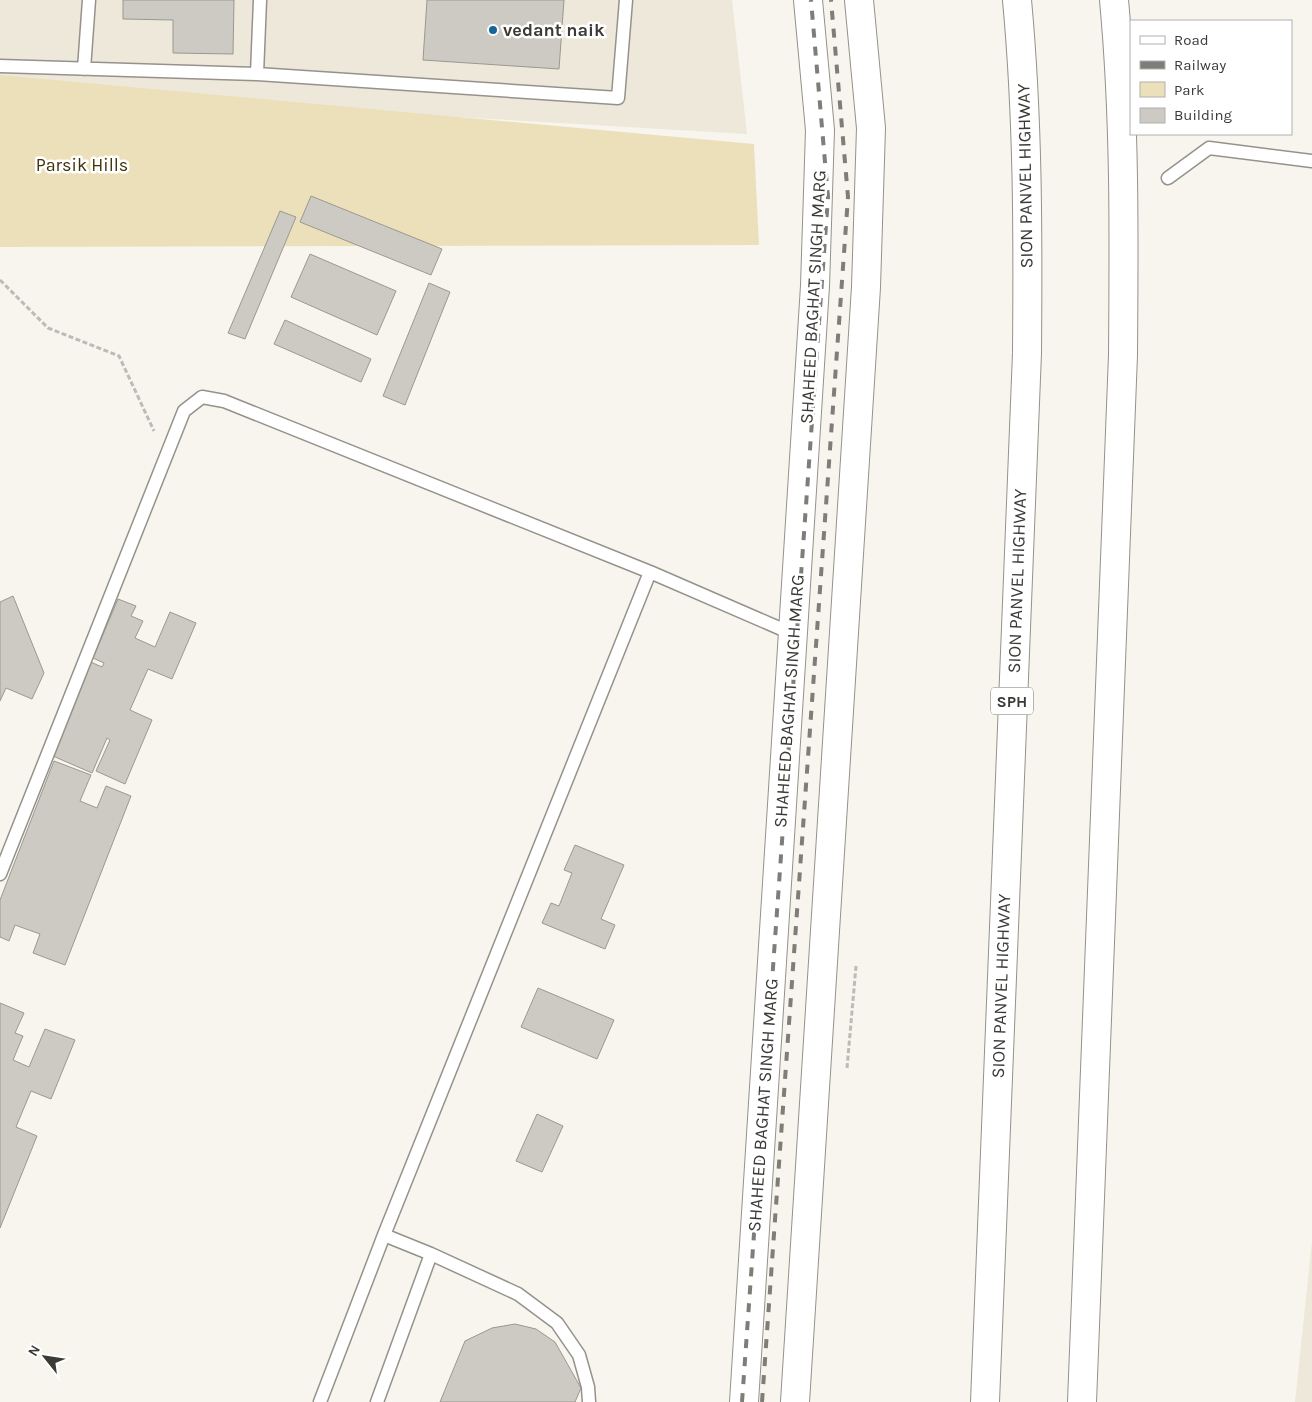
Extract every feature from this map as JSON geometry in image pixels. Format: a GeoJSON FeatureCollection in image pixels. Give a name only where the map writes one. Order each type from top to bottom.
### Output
{"type":"FeatureCollection","features":[{"type":"Feature","properties":{"kind":"main road","name":"SHAHEED BAGHAT SINGH MARG"},"geometry":{"type":"LineString","coordinates":[[744,1402],[816,286],[820,130],[808,0]]}},
{"type":"Feature","properties":{"kind":"main road"},"geometry":{"type":"LineString","coordinates":[[795,1402],[866,288],[871,128],[859,0]]}},
{"type":"Feature","properties":{"kind":"main road","name":"SION PANVEL HIGHWAY"},"geometry":{"type":"LineString","coordinates":[[985,1402],[1026,353],[1028,199],[1022,47],[1017,0]]}},
{"type":"Feature","properties":{"kind":"main road"},"geometry":{"type":"LineString","coordinates":[[1082,1402],[1123,355],[1124,197],[1118,40],[1114,0]]}},
{"type":"Feature","properties":{"kind":"lane"},"geometry":{"type":"LineString","coordinates":[[84,69],[89,0]]}},
{"type":"Feature","properties":{"kind":"lane"},"geometry":{"type":"LineString","coordinates":[[257,74],[260,0]]}},
{"type":"Feature","properties":{"kind":"lane"},"geometry":{"type":"LineString","coordinates":[[0,66],[257,74],[618,98],[626,0]]}},
{"type":"Feature","properties":{"kind":"lane"},"geometry":{"type":"LineString","coordinates":[[1168,178],[1209,148],[1312,161]]}},
{"type":"Feature","properties":{"kind":"lane"},"geometry":{"type":"LineString","coordinates":[[0,874],[184,411],[202,397],[224,401],[650,572],[793,634]]}},
{"type":"Feature","properties":{"kind":"lane"},"geometry":{"type":"LineString","coordinates":[[320,1402],[384,1235],[650,572]]}},
{"type":"Feature","properties":{"kind":"lane"},"geometry":{"type":"LineString","coordinates":[[384,1235],[431,1254],[518,1294],[557,1323],[579,1355],[588,1387],[589,1402]]}},
{"type":"Feature","properties":{"kind":"lane"},"geometry":{"type":"LineString","coordinates":[[377,1402],[431,1254]]}},
{"type":"Feature","properties":{"kind":"path"},"geometry":{"type":"LineString","coordinates":[[0,280],[48,328],[119,356],[166,456]]}},
{"type":"Feature","properties":{"kind":"shaded area"},"geometry":{"type":"Polygon","coordinates":[[[0,0],[732,0],[747,134],[0,90],[0,0]]]}},
{"type":"Feature","properties":{"kind":"shaded area"},"geometry":{"type":"Polygon","coordinates":[[[1312,1241],[1312,1402],[1295,1402],[1312,1241]]]}},
{"type":"Feature","properties":{"kind":"green space","name":"Parsik Hills"},"geometry":{"type":"Polygon","coordinates":[[[0,75],[754,144],[759,245],[0,247],[0,75]]]}},
{"type":"Feature","properties":{"kind":"building"},"geometry":{"type":"Polygon","coordinates":[[[123,0],[234,0],[233,54],[173,53],[173,20],[123,19],[123,0]]]}},
{"type":"Feature","properties":{"kind":"building","name":"vedant naik"},"geometry":{"type":"Polygon","coordinates":[[[427,0],[564,0],[559,69],[423,60],[427,0]]]}},
{"type":"Feature","properties":{"kind":"building"},"geometry":{"type":"Polygon","coordinates":[[[311,196],[442,249],[431,275],[300,222],[311,196]]]}},
{"type":"Feature","properties":{"kind":"building"},"geometry":{"type":"Polygon","coordinates":[[[280,211],[296,217],[245,339],[228,333],[280,211]]]}},
{"type":"Feature","properties":{"kind":"building"},"geometry":{"type":"Polygon","coordinates":[[[310,254],[396,291],[377,335],[291,297],[310,254]]]}},
{"type":"Feature","properties":{"kind":"building"},"geometry":{"type":"Polygon","coordinates":[[[429,283],[450,292],[405,405],[383,396],[429,283]]]}},
{"type":"Feature","properties":{"kind":"building"},"geometry":{"type":"Polygon","coordinates":[[[285,320],[371,359],[361,382],[274,344],[285,320]]]}},
{"type":"Feature","properties":{"kind":"building"},"geometry":{"type":"Polygon","coordinates":[[[13,596],[44,673],[32,699],[6,688],[0,701],[0,602],[13,596]]]}},
{"type":"Feature","properties":{"kind":"building"},"geometry":{"type":"Polygon","coordinates":[[[118,599],[136,606],[131,616],[143,621],[135,638],[155,647],[170,612],[196,623],[172,679],[148,669],[130,710],[152,720],[125,784],[96,771],[110,740],[107,738],[92,773],[46,753],[86,660],[102,667],[104,663],[93,658],[118,599]]]}},
{"type":"Feature","properties":{"kind":"building"},"geometry":{"type":"Polygon","coordinates":[[[54,761],[91,775],[80,801],[97,808],[106,786],[131,796],[65,965],[33,953],[40,934],[15,925],[9,941],[0,937],[0,900],[54,761]]]}},
{"type":"Feature","properties":{"kind":"building"},"geometry":{"type":"Polygon","coordinates":[[[575,845],[624,865],[601,919],[615,925],[605,949],[542,923],[551,903],[559,906],[572,873],[564,870],[575,845]]]}},
{"type":"Feature","properties":{"kind":"building"},"geometry":{"type":"Polygon","coordinates":[[[538,988],[614,1020],[597,1059],[521,1027],[538,988]]]}},
{"type":"Feature","properties":{"kind":"building"},"geometry":{"type":"Polygon","coordinates":[[[0,1003],[24,1013],[15,1033],[23,1036],[13,1060],[29,1067],[45,1029],[75,1040],[51,1099],[31,1091],[16,1127],[37,1136],[0,1228],[0,1003]]]}},
{"type":"Feature","properties":{"kind":"building"},"geometry":{"type":"Polygon","coordinates":[[[537,1114],[563,1126],[542,1172],[516,1161],[537,1114]]]}},
{"type":"Feature","properties":{"kind":"building"},"geometry":{"type":"Polygon","coordinates":[[[515,1324],[536,1329],[555,1342],[581,1388],[575,1402],[440,1402],[465,1341],[492,1328],[515,1324]]]}},
{"type":"Feature","properties":{"kind":"railway"},"geometry":{"type":"LineString","coordinates":[[742,1402],[828,197],[811,0]]}},
{"type":"Feature","properties":{"kind":"railway"},"geometry":{"type":"LineString","coordinates":[[762,1402],[848,197],[831,0]]}},
{"type":"Feature","properties":{"kind":"place","name":"vedant naik"},"geometry":{"type":"Point","coordinates":[493,30]}}]}
